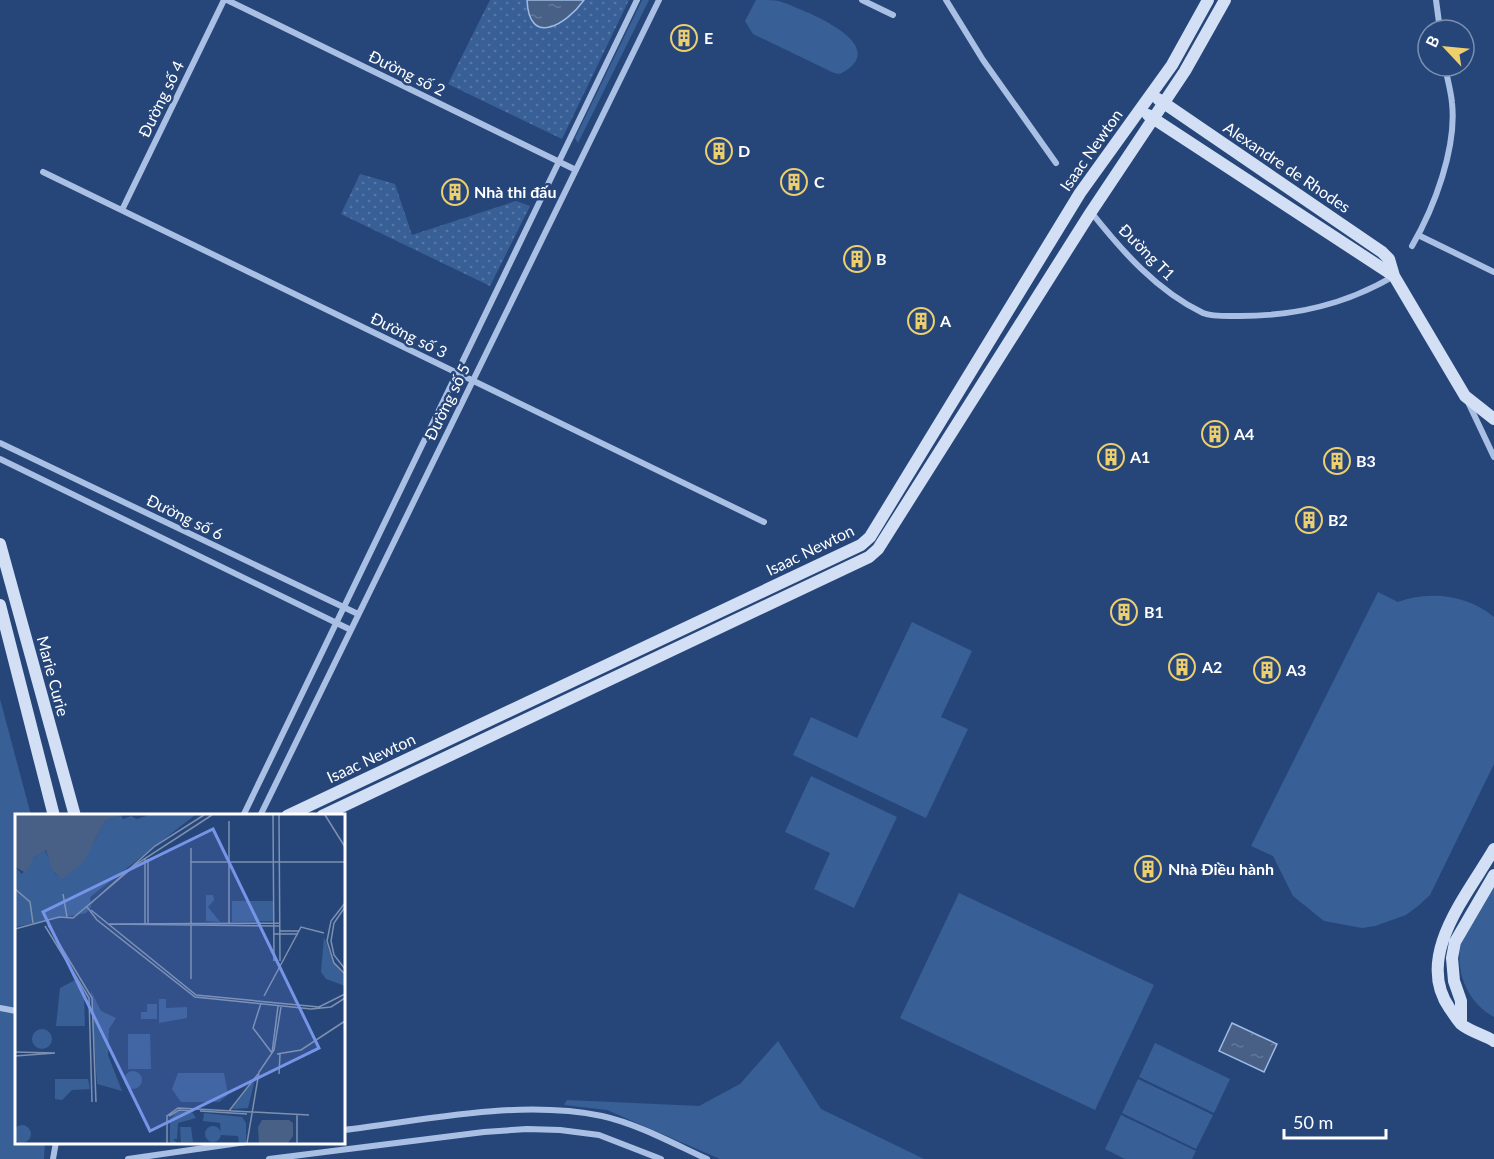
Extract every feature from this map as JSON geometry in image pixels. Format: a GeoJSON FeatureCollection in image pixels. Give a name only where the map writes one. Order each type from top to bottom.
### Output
{"type":"FeatureCollection","features":[{"type":"Feature","properties":{"kind":"street","name":"Đường số 2"},"geometry":{"type":"LineString","coordinates":[[226,0],[576,170]]}},
{"type":"Feature","properties":{"kind":"street","name":"Đường số 4"},"geometry":{"type":"LineString","coordinates":[[122,210],[226,0]]}},
{"type":"Feature","properties":{"kind":"street","name":"Đường số 5"},"geometry":{"type":"LineString","coordinates":[[244,814],[637,0]]}},
{"type":"Feature","properties":{"kind":"street","name":"Đường số 5"},"geometry":{"type":"LineString","coordinates":[[261,814],[659,0]]}},
{"type":"Feature","properties":{"kind":"street"},"geometry":{"type":"LineString","coordinates":[[862,0],[893,15]]}},
{"type":"Feature","properties":{"kind":"street"},"geometry":{"type":"LineString","coordinates":[[946,0],[983,60],[1056,163]]}},
{"type":"Feature","properties":{"kind":"street","name":"Isaac Newton"},"geometry":{"type":"LineString","coordinates":[[291,814],[861,545],[870,537],[1080,193],[1172,65],[1208,0]]}},
{"type":"Feature","properties":{"kind":"street","name":"Isaac Newton"},"geometry":{"type":"LineString","coordinates":[[326,814],[869,557],[878,549],[1091,212],[1164,103],[1225,0]]}},
{"type":"Feature","properties":{"kind":"street"},"geometry":{"type":"LineString","coordinates":[[1436,0],[1438,18]]}},
{"type":"Feature","properties":{"kind":"street"},"geometry":{"type":"LineString","coordinates":[[1412,246],[1439,187],[1448,147],[1452,105],[1447,78]]}},
{"type":"Feature","properties":{"kind":"street","name":"Alexandre de Rhodes"},"geometry":{"type":"LineString","coordinates":[[1151,94],[1382,252],[1389,259],[1394,276],[1465,396],[1494,420]]}},
{"type":"Feature","properties":{"kind":"street","name":"Alexandre de Rhodes"},"geometry":{"type":"LineString","coordinates":[[1140,109],[1394,276]]}},
{"type":"Feature","properties":{"kind":"street","name":"Đường số 3"},"geometry":{"type":"LineString","coordinates":[[43,172],[764,522]]}},
{"type":"Feature","properties":{"kind":"street"},"geometry":{"type":"LineString","coordinates":[[1080,193],[1091,212]]}},
{"type":"Feature","properties":{"kind":"street","name":"Đường T1"},"geometry":{"type":"LineString","coordinates":[[1091,212],[1118,246],[1164,290],[1205,314],[1277,316],[1318,309],[1350,298],[1394,276]]}},
{"type":"Feature","properties":{"kind":"street"},"geometry":{"type":"LineString","coordinates":[[1418,235],[1494,272]]}},
{"type":"Feature","properties":{"kind":"street"},"geometry":{"type":"LineString","coordinates":[[1465,396],[1494,457]]}},
{"type":"Feature","properties":{"kind":"street","name":"Đường số 6"},"geometry":{"type":"LineString","coordinates":[[0,443],[358,614]]}},
{"type":"Feature","properties":{"kind":"street","name":"Đường số 6"},"geometry":{"type":"LineString","coordinates":[[0,459],[351,630]]}},
{"type":"Feature","properties":{"kind":"street","name":"Marie Curie"},"geometry":{"type":"LineString","coordinates":[[0,544],[74,814]]}},
{"type":"Feature","properties":{"kind":"street","name":"Marie Curie"},"geometry":{"type":"LineString","coordinates":[[0,605],[53,814]]}},
{"type":"Feature","properties":{"kind":"street"},"geometry":{"type":"LineString","coordinates":[[1494,849],[1453,919],[1437,964],[1437,981],[1441,994],[1461,1024],[1494,1041]]}},
{"type":"Feature","properties":{"kind":"street"},"geometry":{"type":"LineString","coordinates":[[1461,1024],[1461,1001],[1454,981],[1452,958],[1455,942],[1494,875]]}},
{"type":"Feature","properties":{"kind":"street"},"geometry":{"type":"LineString","coordinates":[[0,1008],[15,1011]]}},
{"type":"Feature","properties":{"kind":"street"},"geometry":{"type":"LineString","coordinates":[[345,1130],[482,1113],[562,1110],[604,1116],[660,1137],[707,1159]]}},
{"type":"Feature","properties":{"kind":"street"},"geometry":{"type":"LineString","coordinates":[[269,1159],[484,1132],[527,1130],[560,1130],[599,1135],[661,1159]]}},
{"type":"Feature","properties":{"kind":"street"},"geometry":{"type":"LineString","coordinates":[[52,1159],[56,1144]]}},
{"type":"Feature","properties":{"kind":"street"},"geometry":{"type":"LineString","coordinates":[[128,1159],[239,1144]]}},
{"type":"Feature","properties":{"kind":"shaded area"},"geometry":{"type":"Polygon","coordinates":[[[490,0],[629,0],[562,139],[448,84],[490,0]]]}},
{"type":"Feature","properties":{"kind":"shaded area"},"geometry":{"type":"Polygon","coordinates":[[[642,0],[649,0],[578,143],[575,138],[642,0]]]}},
{"type":"Feature","properties":{"kind":"shaded area"},"geometry":{"type":"Polygon","coordinates":[[[756,0],[779,1],[824,20],[840,30],[852,41],[858,52],[854,63],[840,74],[834,73],[753,34],[745,21],[756,0]]]}},
{"type":"Feature","properties":{"kind":"shaded area"},"geometry":{"type":"Polygon","coordinates":[[[360,174],[395,184],[412,235],[516,201],[530,206],[490,286],[341,214],[360,174]]]}},
{"type":"Feature","properties":{"kind":"shaded area"},"geometry":{"type":"Polygon","coordinates":[[[1378,592],[1398,602],[1422,596],[1460,599],[1494,617],[1494,764],[1430,895],[1406,915],[1362,928],[1324,921],[1293,896],[1273,856],[1251,846],[1378,592]]]}},
{"type":"Feature","properties":{"kind":"shaded area"},"geometry":{"type":"Polygon","coordinates":[[[912,622],[972,651],[941,717],[968,729],[926,818],[793,755],[811,717],[857,738],[912,622]]]}},
{"type":"Feature","properties":{"kind":"shaded area"},"geometry":{"type":"Polygon","coordinates":[[[0,699],[31,814],[15,814],[15,1144],[45,1144],[44,1159],[0,1159],[0,699]]]}},
{"type":"Feature","properties":{"kind":"shaded area"},"geometry":{"type":"Polygon","coordinates":[[[811,776],[897,817],[854,908],[814,889],[830,853],[785,832],[811,776]]]}},
{"type":"Feature","properties":{"kind":"shaded area"},"geometry":{"type":"Polygon","coordinates":[[[1494,884],[1494,1017],[1484,1010],[1468,992],[1460,969],[1459,957],[1464,932],[1494,884]]]}},
{"type":"Feature","properties":{"kind":"shaded area"},"geometry":{"type":"Polygon","coordinates":[[[959,893],[1154,985],[1095,1110],[900,1018],[959,893]]]}},
{"type":"Feature","properties":{"kind":"shaded area"},"geometry":{"type":"Polygon","coordinates":[[[778,1041],[821,1109],[924,1159],[720,1159],[607,1110],[564,1105],[567,1100],[699,1106],[740,1084],[778,1041]]]}},
{"type":"Feature","properties":{"kind":"shaded area"},"geometry":{"type":"Polygon","coordinates":[[[1155,1043],[1230,1079],[1214,1113],[1139,1077],[1155,1043]]]}},
{"type":"Feature","properties":{"kind":"shaded area"},"geometry":{"type":"Polygon","coordinates":[[[1138,1079],[1213,1115],[1196,1149],[1122,1113],[1138,1079]]]}},
{"type":"Feature","properties":{"kind":"shaded area"},"geometry":{"type":"Polygon","coordinates":[[[1121,1115],[1196,1151],[1192,1159],[1125,1159],[1105,1149],[1121,1115]]]}},
{"type":"Feature","properties":{"kind":"water"},"geometry":{"type":"Polygon","coordinates":[[[527,0],[584,0],[577,9],[559,23],[550,27],[541,27],[534,24],[529,15],[527,0]]]}},
{"type":"Feature","properties":{"kind":"water"},"geometry":{"type":"Polygon","coordinates":[[[1232,1023],[1277,1044],[1264,1072],[1219,1051],[1232,1023]]]}},
{"type":"Feature","properties":{"kind":"place","name":"E"},"geometry":{"type":"Point","coordinates":[684,38]}},
{"type":"Feature","properties":{"kind":"place","name":"D"},"geometry":{"type":"Point","coordinates":[719,151]}},
{"type":"Feature","properties":{"kind":"place","name":"C"},"geometry":{"type":"Point","coordinates":[794,182]}},
{"type":"Feature","properties":{"kind":"place","name":"Nhà thi đấu"},"geometry":{"type":"Point","coordinates":[455,192]}},
{"type":"Feature","properties":{"kind":"place","name":"B"},"geometry":{"type":"Point","coordinates":[857,259]}},
{"type":"Feature","properties":{"kind":"place","name":"A"},"geometry":{"type":"Point","coordinates":[921,321]}},
{"type":"Feature","properties":{"kind":"place","name":"A4"},"geometry":{"type":"Point","coordinates":[1215,434]}},
{"type":"Feature","properties":{"kind":"place","name":"A1"},"geometry":{"type":"Point","coordinates":[1111,457]}},
{"type":"Feature","properties":{"kind":"place","name":"B3"},"geometry":{"type":"Point","coordinates":[1337,461]}},
{"type":"Feature","properties":{"kind":"place","name":"B2"},"geometry":{"type":"Point","coordinates":[1309,520]}},
{"type":"Feature","properties":{"kind":"place","name":"B1"},"geometry":{"type":"Point","coordinates":[1124,612]}},
{"type":"Feature","properties":{"kind":"place","name":"A2"},"geometry":{"type":"Point","coordinates":[1182,667]}},
{"type":"Feature","properties":{"kind":"place","name":"A3"},"geometry":{"type":"Point","coordinates":[1267,670]}},
{"type":"Feature","properties":{"kind":"place","name":"Nhà Điều hành"},"geometry":{"type":"Point","coordinates":[1148,869]}}]}
